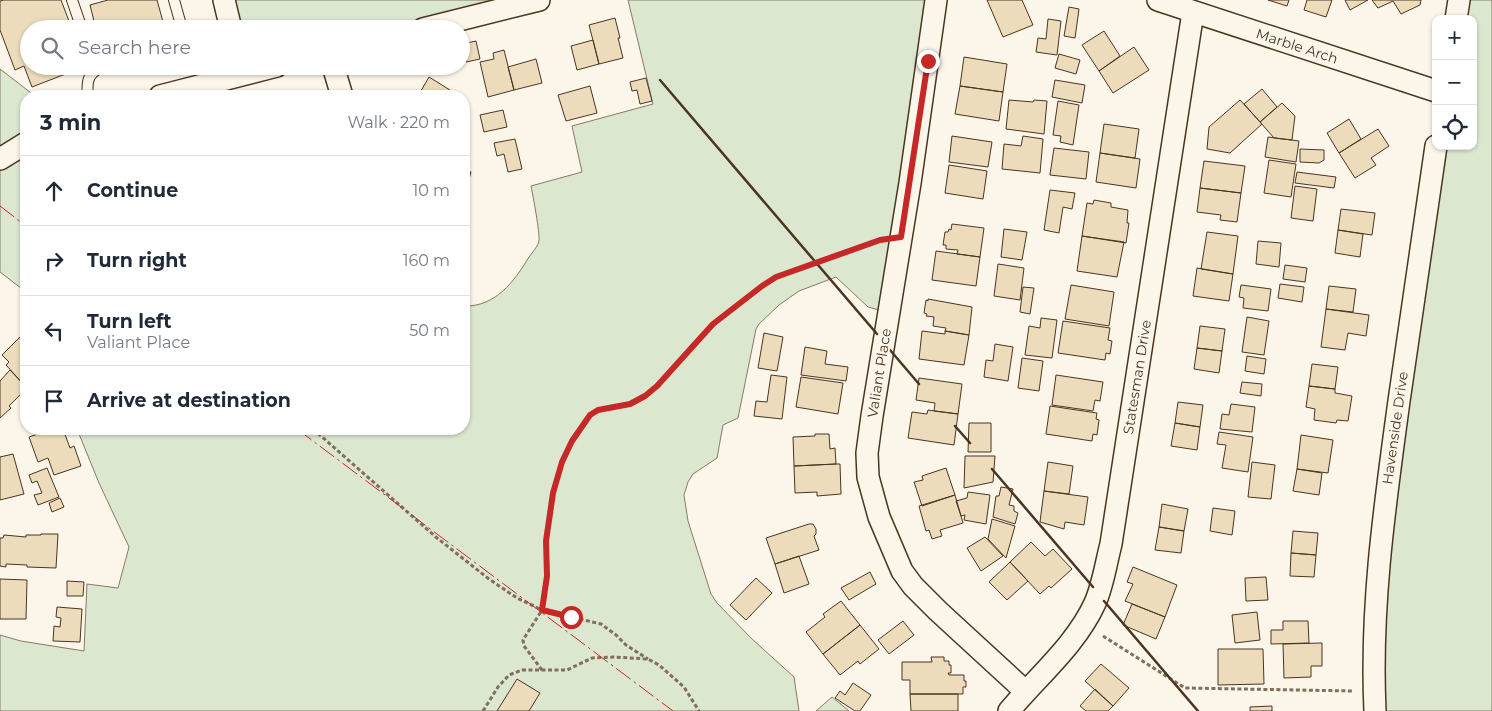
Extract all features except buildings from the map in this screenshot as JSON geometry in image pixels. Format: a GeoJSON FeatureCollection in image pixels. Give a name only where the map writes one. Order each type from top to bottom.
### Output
{"type":"FeatureCollection","features":[{"type":"Feature","properties":{"kind":"street"},"geometry":{"type":"LineString","coordinates":[[224,0],[229,20]]}},
{"type":"Feature","properties":{"kind":"street"},"geometry":{"type":"LineString","coordinates":[[459,20],[539,0]]}},
{"type":"Feature","properties":{"kind":"street","name":"Valiant Place"},"geometry":{"type":"LineString","coordinates":[[936,0],[872,416],[867,453],[868,478],[879,517],[902,570],[938,611],[1025,691]]}},
{"type":"Feature","properties":{"kind":"street","name":"Marble Arch"},"geometry":{"type":"LineString","coordinates":[[1158,0],[1432,90]]}},
{"type":"Feature","properties":{"kind":"street"},"geometry":{"type":"LineString","coordinates":[[1457,15],[1459,0]]}},
{"type":"Feature","properties":{"kind":"street","name":"Statesman Drive"},"geometry":{"type":"LineString","coordinates":[[1009,711],[1069,643],[1096,603],[1111,544],[1192,12]]}},
{"type":"Feature","properties":{"kind":"street"},"geometry":{"type":"LineString","coordinates":[[179,90],[225,75]]}},
{"type":"Feature","properties":{"kind":"street"},"geometry":{"type":"LineString","coordinates":[[336,75],[340,90]]}},
{"type":"Feature","properties":{"kind":"street"},"geometry":{"type":"LineString","coordinates":[[0,159],[20,146]]}},
{"type":"Feature","properties":{"kind":"street","name":"Havenside Drive"},"geometry":{"type":"LineString","coordinates":[[1375,701],[1375,628],[1388,473],[1435,150]]}},
{"type":"Feature","properties":{"kind":"lane"},"geometry":{"type":"LineString","coordinates":[[72,0],[79,20]]}},
{"type":"Feature","properties":{"kind":"lane"},"geometry":{"type":"LineString","coordinates":[[174,0],[180,20]]}},
{"type":"Feature","properties":{"kind":"lane"},"geometry":{"type":"LineString","coordinates":[[87,90],[91,75]]}},
{"type":"Feature","properties":{"kind":"path"},"geometry":{"type":"LineString","coordinates":[[542,670],[524,646],[523,640],[542,610],[547,576],[546,541],[553,493],[562,462],[572,441],[590,415],[598,410],[630,404],[645,396],[657,386],[713,324],[776,277],[880,240],[901,237]]}},
{"type":"Feature","properties":{"kind":"path"},"geometry":{"type":"LineString","coordinates":[[320,435],[423,525],[489,579],[517,598],[542,610],[601,624],[609,629],[626,645],[659,665],[684,687],[699,711]]}},
{"type":"Feature","properties":{"kind":"path"},"geometry":{"type":"LineString","coordinates":[[1084,623],[1185,688],[1253,691],[1375,701]]}},
{"type":"Feature","properties":{"kind":"path"},"geometry":{"type":"LineString","coordinates":[[484,711],[498,687],[508,675],[522,670],[567,670],[592,658],[634,657],[648,659]]}},
{"type":"Feature","properties":{"kind":"green space"},"geometry":{"type":"Polygon","coordinates":[[[222,0],[536,0],[457,20],[227,20],[222,0]]]}},
{"type":"Feature","properties":{"kind":"green space"},"geometry":{"type":"Polygon","coordinates":[[[628,0],[937,0],[890,313],[868,307],[836,277],[799,291],[779,305],[756,329],[738,418],[723,425],[717,458],[693,474],[684,495],[688,521],[711,594],[717,603],[751,638],[794,677],[799,711],[0,711],[0,635],[21,641],[84,651],[87,584],[118,588],[129,547],[99,483],[79,435],[470,435],[470,305],[494,298],[510,284],[537,245],[539,241],[538,230],[531,186],[582,172],[572,126],[653,104],[628,0]]]}},
{"type":"Feature","properties":{"kind":"green space"},"geometry":{"type":"Polygon","coordinates":[[[1458,0],[1492,0],[1492,711],[1375,711],[1374,657],[1436,150],[1477,150],[1477,15],[1456,15],[1458,0]]]}},
{"type":"Feature","properties":{"kind":"green space"},"geometry":{"type":"Polygon","coordinates":[[[0,69],[27,90],[20,90],[20,287],[0,272],[0,69]]]}},
{"type":"Feature","properties":{"kind":"green space"},"geometry":{"type":"Polygon","coordinates":[[[832,697],[849,711],[816,711],[832,697]]]}},
{"type":"Feature","properties":{"kind":"wall"},"geometry":{"type":"LineString","coordinates":[[660,80],[877,334]]}},
{"type":"Feature","properties":{"kind":"wall"},"geometry":{"type":"LineString","coordinates":[[890,350],[919,384]]}},
{"type":"Feature","properties":{"kind":"wall"},"geometry":{"type":"LineString","coordinates":[[955,426],[970,443]]}},
{"type":"Feature","properties":{"kind":"wall"},"geometry":{"type":"LineString","coordinates":[[992,469],[1093,587]]}},
{"type":"Feature","properties":{"kind":"wall"},"geometry":{"type":"LineString","coordinates":[[1104,601],[1198,711]]}},
{"type":"Feature","properties":{"kind":"power"},"geometry":{"type":"LineString","coordinates":[[0,206],[20,221]]}},
{"type":"Feature","properties":{"kind":"power"},"geometry":{"type":"LineString","coordinates":[[305,435],[673,711]]}},
{"type":"Feature","properties":{"kind":"route"},"geometry":{"type":"LineString","coordinates":[[571,617],[542,610],[547,576],[546,541],[553,493],[562,462],[572,441],[590,415],[598,410],[630,404],[645,396],[657,386],[713,324],[776,277],[880,240],[901,237],[928,61]]}}]}
